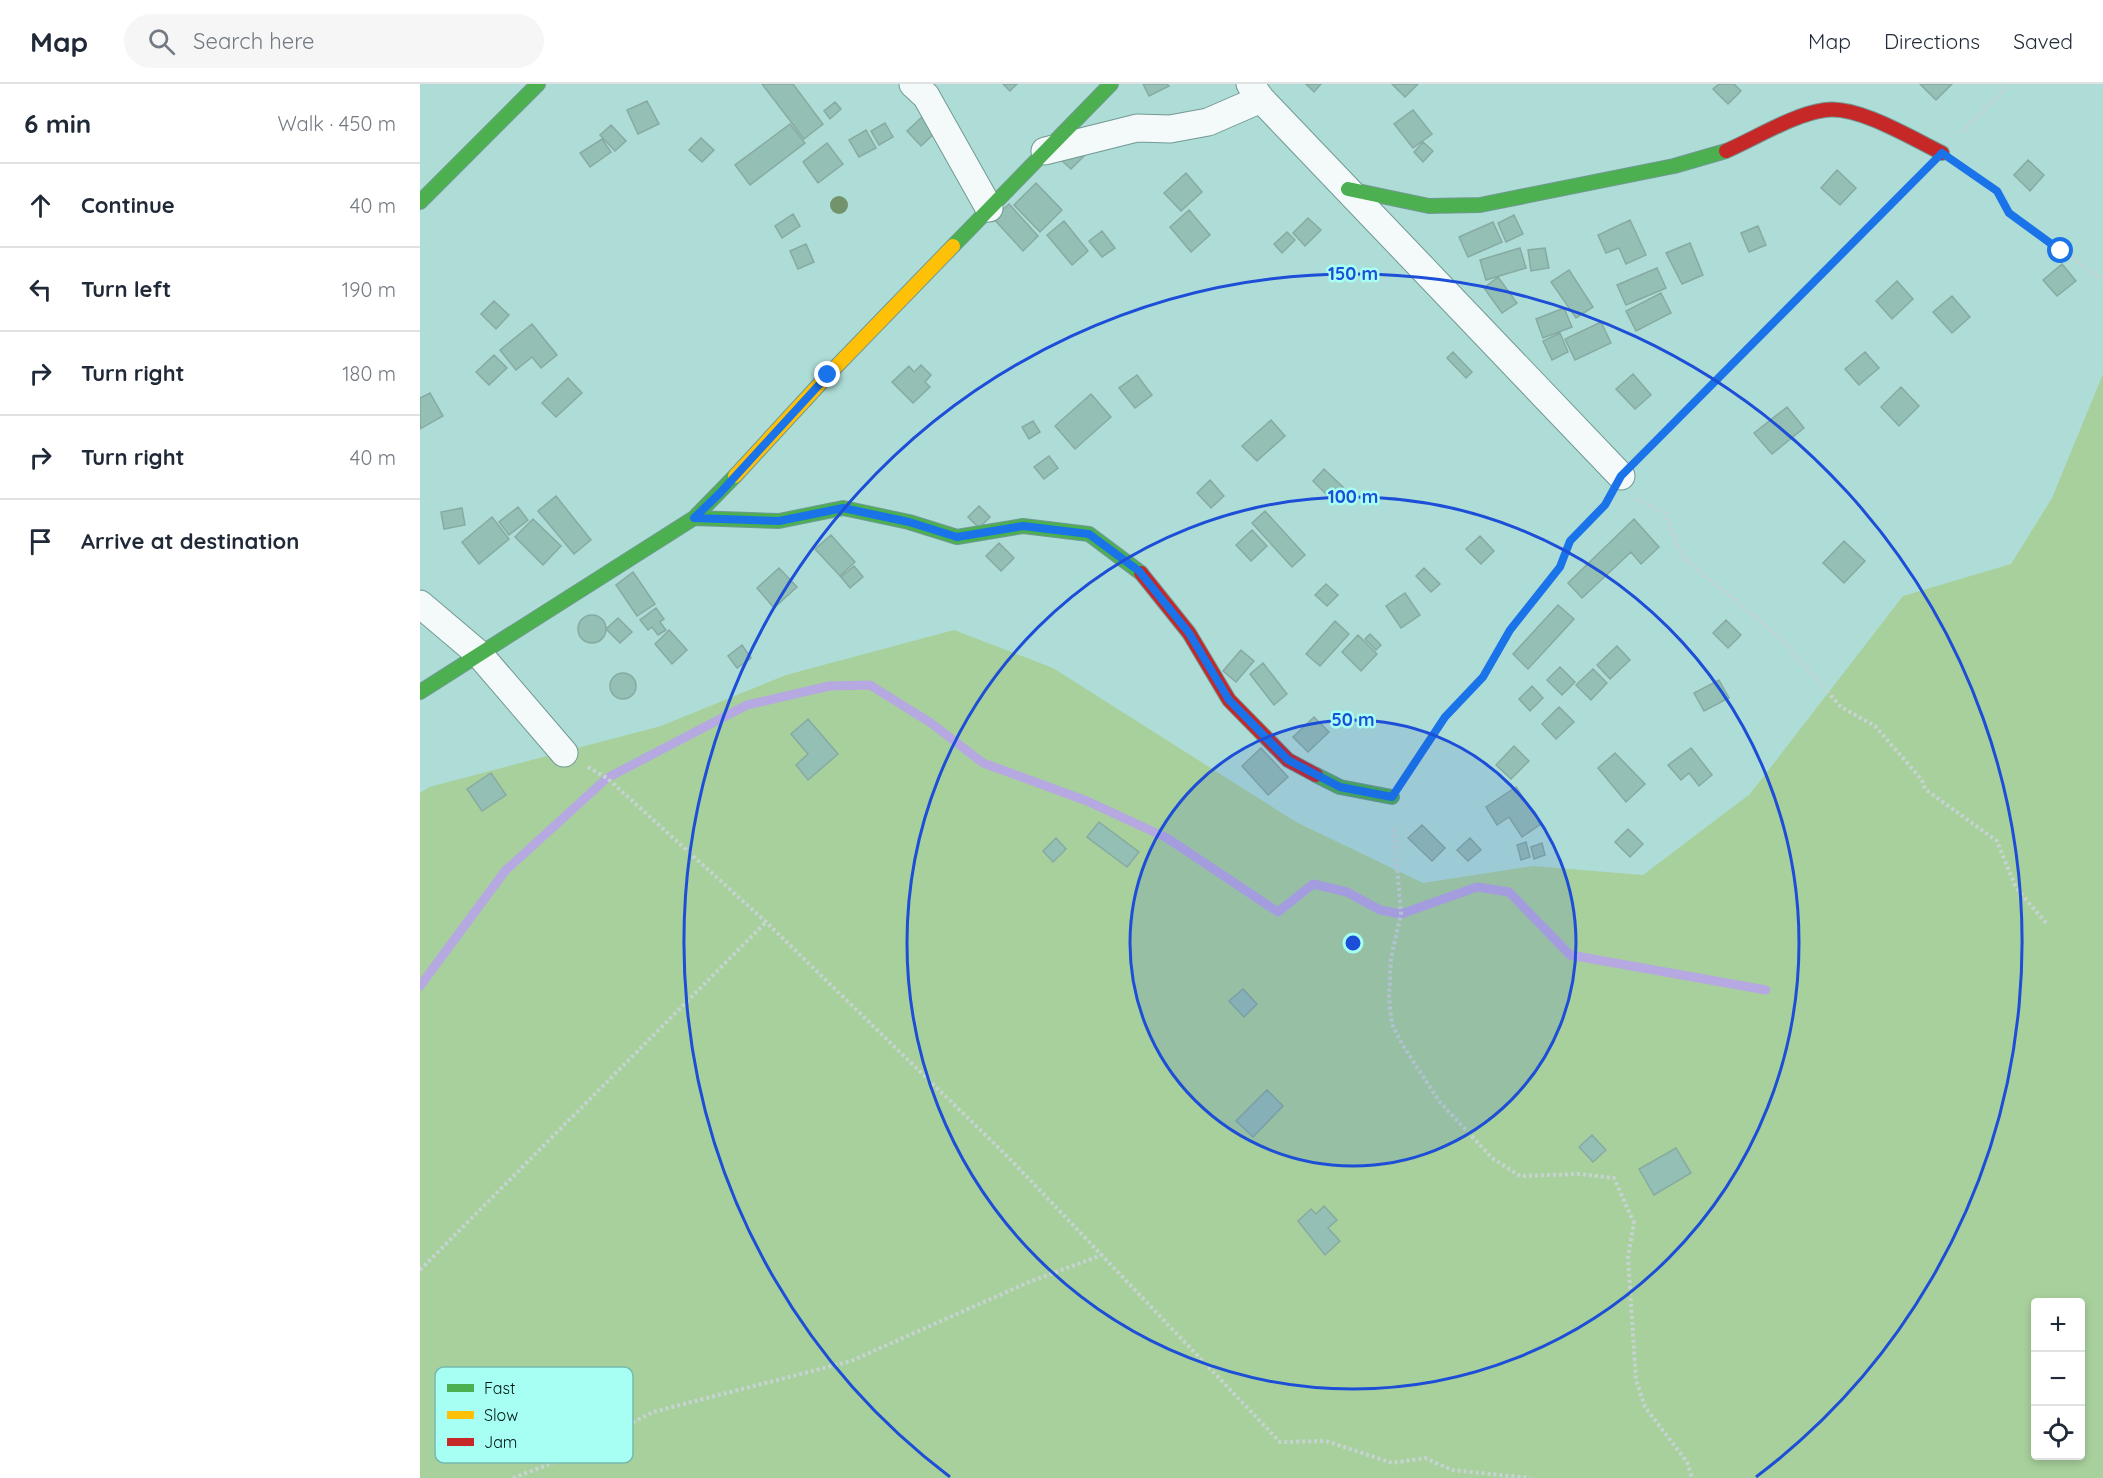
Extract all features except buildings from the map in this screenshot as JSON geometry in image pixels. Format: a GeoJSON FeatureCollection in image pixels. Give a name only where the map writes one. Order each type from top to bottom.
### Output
{"type":"FeatureCollection","features":[{"type":"Feature","properties":{"kind":"street"},"geometry":{"type":"LineString","coordinates":[[420,202],[537,84]]}},
{"type":"Feature","properties":{"kind":"street"},"geometry":{"type":"LineString","coordinates":[[913,84],[927,96],[989,208]]}},
{"type":"Feature","properties":{"kind":"street"},"geometry":{"type":"LineString","coordinates":[[420,692],[694,518],[989,208],[1111,84]]}},
{"type":"Feature","properties":{"kind":"street"},"geometry":{"type":"LineString","coordinates":[[1045,151],[1137,128],[1170,129],[1208,122],[1256,91],[1348,189],[1620,490]]}},
{"type":"Feature","properties":{"kind":"street"},"geometry":{"type":"LineString","coordinates":[[1348,189],[1423,207],[1450,209],[1480,206],[1674,166],[1722,153],[1810,113],[1828,109],[1869,117],[1942,153]]}},
{"type":"Feature","properties":{"kind":"street"},"geometry":{"type":"LineString","coordinates":[[694,518],[779,521],[843,508],[909,522],[957,537],[1023,526],[1089,534],[1139,571],[1189,633],[1229,700],[1288,760],[1340,787],[1392,797]]}},
{"type":"Feature","properties":{"kind":"street"},"geometry":{"type":"LineString","coordinates":[[420,604],[478,654],[564,753]]}},
{"type":"Feature","properties":{"kind":"path"},"geometry":{"type":"LineString","coordinates":[[1692,1478],[1687,1461],[1645,1407],[1636,1380],[1628,1257],[1634,1223],[1614,1178],[1579,1174],[1520,1176],[1492,1158],[1439,1101],[1392,1024],[1389,998],[1391,958],[1401,914],[1392,797],[1445,717],[1483,677],[1510,630],[1560,567],[1570,541],[2009,84]]}},
{"type":"Feature","properties":{"kind":"path"},"geometry":{"type":"LineString","coordinates":[[1942,153],[1997,191],[2009,213],[2103,280]]}},
{"type":"Feature","properties":{"kind":"path"},"geometry":{"type":"LineString","coordinates":[[1605,505],[1620,490]]}},
{"type":"Feature","properties":{"kind":"path"},"geometry":{"type":"LineString","coordinates":[[1620,490],[1665,513],[1682,556],[1780,638],[1841,707],[1875,726],[1922,780],[1925,789],[1996,841],[2016,888],[2046,923]]}},
{"type":"Feature","properties":{"kind":"path"},"geometry":{"type":"LineString","coordinates":[[564,753],[607,778],[766,922],[1009,1158],[1280,1442],[1326,1441],[1392,1463],[1425,1458],[1452,1470],[1530,1478]]}},
{"type":"Feature","properties":{"kind":"path"},"geometry":{"type":"LineString","coordinates":[[420,1270],[766,922]]}},
{"type":"Feature","properties":{"kind":"path"},"geometry":{"type":"LineString","coordinates":[[633,1423],[653,1413],[851,1361],[1029,1282],[1102,1255]]}},
{"type":"Feature","properties":{"kind":"path"},"geometry":{"type":"LineString","coordinates":[[513,1478],[554,1463]]}},
{"type":"Feature","properties":{"kind":"green space"},"geometry":{"type":"Polygon","coordinates":[[[2103,374],[2103,1478],[420,1478],[420,793],[429,787],[661,726],[786,675],[954,630],[1053,668],[1296,822],[1423,883],[1533,866],[1643,875],[1750,794],[1903,596],[2011,564],[2052,498],[2103,374]]]}},
{"type":"Feature","properties":{"kind":"waterway"},"geometry":{"type":"LineString","coordinates":[[420,986],[505,871],[607,778],[747,705],[829,686],[870,685],[931,723],[983,763],[1087,801],[1167,838],[1278,912],[1313,884],[1347,892],[1380,910],[1401,914],[1477,887],[1509,892],[1570,955],[1766,990]]}},
{"type":"Feature","properties":{"kind":"traffic: fast"},"geometry":{"type":"LineString","coordinates":[[420,202],[538,84]]}},
{"type":"Feature","properties":{"kind":"traffic: fast"},"geometry":{"type":"LineString","coordinates":[[953,246],[1111,84]]}},
{"type":"Feature","properties":{"kind":"traffic: fast"},"geometry":{"type":"LineString","coordinates":[[1348,189],[1429,206],[1480,205],[1674,166],[1726,151]]}},
{"type":"Feature","properties":{"kind":"traffic: fast"},"geometry":{"type":"LineString","coordinates":[[420,692],[694,518],[735,476]]}},
{"type":"Feature","properties":{"kind":"traffic: fast"},"geometry":{"type":"LineString","coordinates":[[694,518],[779,521],[843,508],[909,522],[957,537],[1023,526],[1089,534],[1141,573]]}},
{"type":"Feature","properties":{"kind":"traffic: fast"},"geometry":{"type":"LineString","coordinates":[[1316,775],[1340,787],[1392,797]]}},
{"type":"Feature","properties":{"kind":"traffic: slow"},"geometry":{"type":"LineString","coordinates":[[735,476],[828,375],[953,246]]}},
{"type":"Feature","properties":{"kind":"traffic: jam"},"geometry":{"type":"LineString","coordinates":[[1726,151],[1801,116],[1825,110],[1838,110],[1885,124],[1942,153]]}},
{"type":"Feature","properties":{"kind":"traffic: jam"},"geometry":{"type":"LineString","coordinates":[[1141,573],[1189,633],[1229,700],[1288,760],[1316,775]]}},
{"type":"Feature","properties":{"kind":"route"},"geometry":{"type":"LineString","coordinates":[[828,375],[762,444],[720,493],[694,518],[779,521],[843,508],[909,522],[957,537],[1023,526],[1089,534],[1139,571],[1189,633],[1229,700],[1288,760],[1340,787],[1392,797],[1445,717],[1483,677],[1510,630],[1560,567],[1570,541],[1605,505],[1621,476],[1942,153],[1997,191],[2009,213],[2061,251]]}}]}
